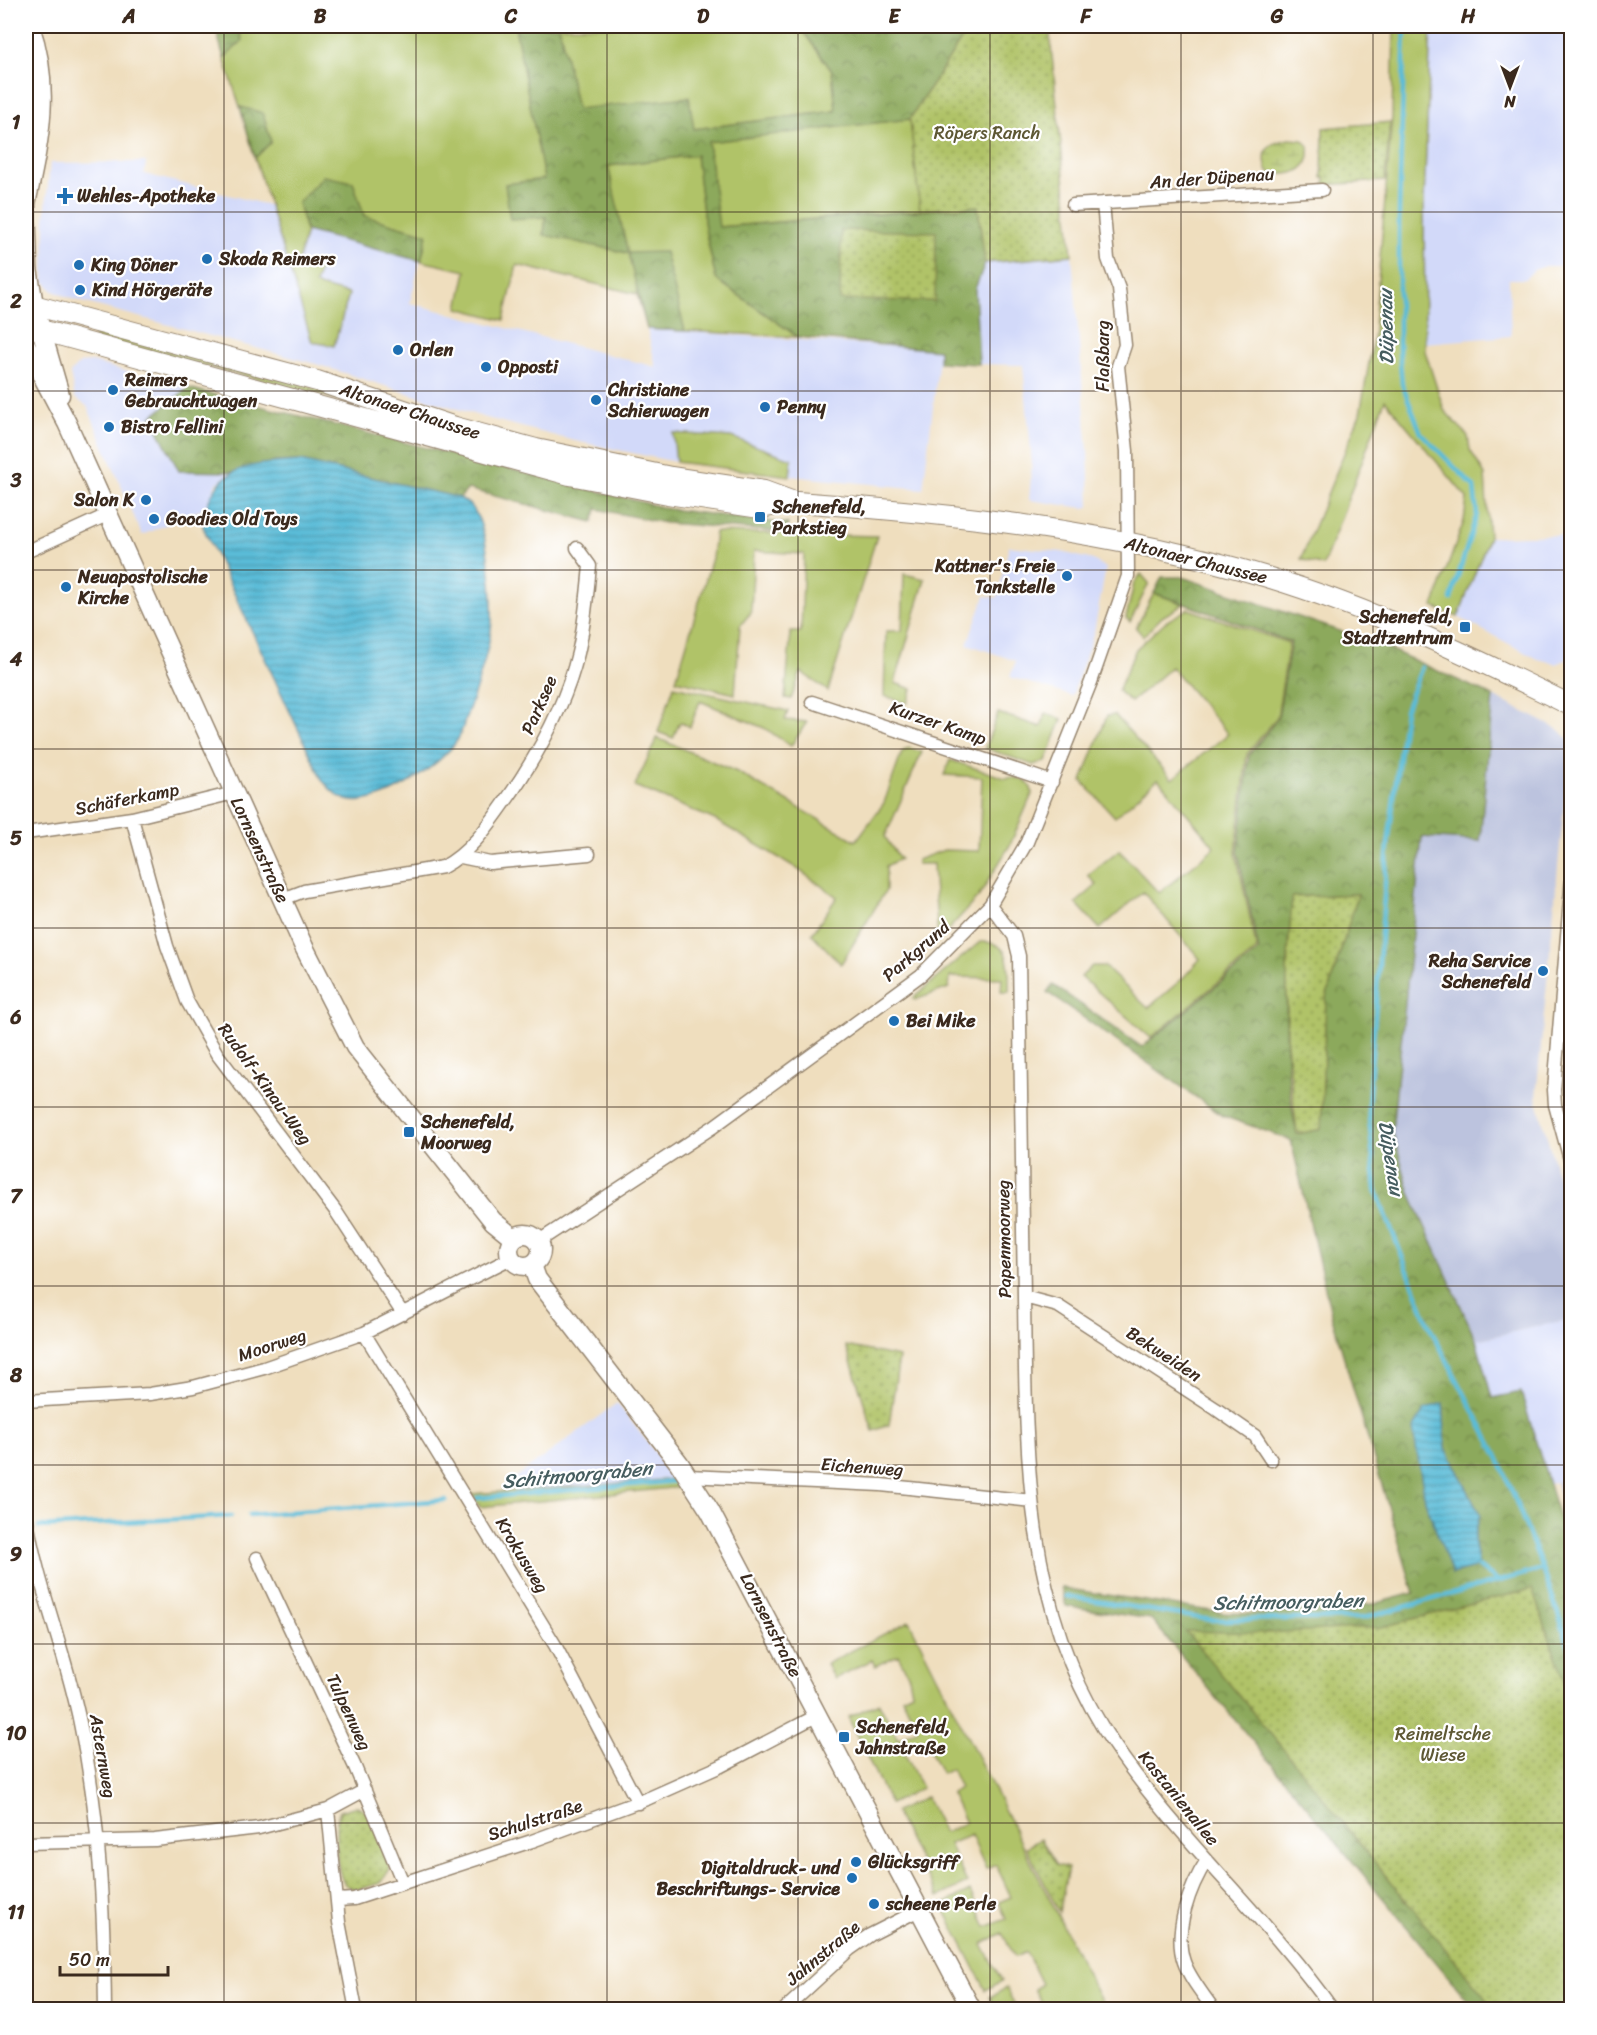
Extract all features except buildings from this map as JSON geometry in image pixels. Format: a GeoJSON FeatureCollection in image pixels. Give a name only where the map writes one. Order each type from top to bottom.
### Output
{"type":"FeatureCollection","features":[{"type":"Feature","properties":{"kind":"main road","name":"Altonaer Chaussee"},"geometry":{"type":"LineString","coordinates":[[28,307],[317,381],[455,427],[625,468],[764,491],[797,502],[1021,523],[1128,542],[1268,577],[1372,614],[1443,644],[1572,706]]}},
{"type":"Feature","properties":{"kind":"main road","name":"Altonaer Chaussee"},"geometry":{"type":"LineString","coordinates":[[34,329],[570,475],[668,494],[760,508],[797,502]]}},
{"type":"Feature","properties":{"kind":"street","name":"Lornsenstraße"},"geometry":{"type":"LineString","coordinates":[[30,26],[39,53],[44,90],[32,144],[26,204],[28,307],[67,423],[313,968],[355,1047],[493,1221],[514,1238]]}},
{"type":"Feature","properties":{"kind":"street","name":"An der Düpenau"},"geometry":{"type":"LineString","coordinates":[[1103,203],[1322,190]]}},
{"type":"Feature","properties":{"kind":"street"},"geometry":{"type":"LineString","coordinates":[[1073,205],[1103,203]]}},
{"type":"Feature","properties":{"kind":"street","name":"Flaßbarg"},"geometry":{"type":"LineString","coordinates":[[1103,203],[1108,259],[1119,289],[1125,345],[1118,366],[1126,451],[1128,542]]}},
{"type":"Feature","properties":{"kind":"street","name":"Lornsenstraße"},"geometry":{"type":"LineString","coordinates":[[26,345],[67,423]]}},
{"type":"Feature","properties":{"kind":"street"},"geometry":{"type":"LineString","coordinates":[[26,552],[107,515]]}},
{"type":"Feature","properties":{"kind":"street","name":"Parkgrund"},"geometry":{"type":"LineString","coordinates":[[539,1241],[687,1145],[896,993],[948,950],[990,905],[1027,842],[1103,652],[1128,576],[1128,542]]}},
{"type":"Feature","properties":{"kind":"street","name":"Parksee"},"geometry":{"type":"LineString","coordinates":[[283,899],[314,888],[443,867],[461,857],[488,826],[531,766],[570,681],[578,652],[590,566],[577,548]]}},
{"type":"Feature","properties":{"kind":"street","name":"Kurzer Kamp"},"geometry":{"type":"LineString","coordinates":[[812,702],[1052,782]]}},
{"type":"Feature","properties":{"kind":"street","name":"Schäferkamp"},"geometry":{"type":"LineString","coordinates":[[26,833],[132,818],[234,793]]}},
{"type":"Feature","properties":{"kind":"street","name":"Rudolf-Kinau-Weg"},"geometry":{"type":"LineString","coordinates":[[132,818],[167,946],[187,1001],[217,1054],[335,1210],[403,1314]]}},
{"type":"Feature","properties":{"kind":"street"},"geometry":{"type":"LineString","coordinates":[[461,857],[490,863],[589,854]]}},
{"type":"Feature","properties":{"kind":"street"},"geometry":{"type":"LineString","coordinates":[[1572,876],[1554,1090],[1555,1105],[1572,1167]]}},
{"type":"Feature","properties":{"kind":"street","name":"Papenmoorweg"},"geometry":{"type":"LineString","coordinates":[[990,905],[1014,936],[1019,956],[1025,1426],[1032,1501],[1046,1580]]}},
{"type":"Feature","properties":{"kind":"street"},"geometry":{"type":"LineString","coordinates":[[530,1234],[539,1241],[541,1255],[532,1265],[518,1264],[511,1257],[509,1247],[514,1238],[530,1234]]}},
{"type":"Feature","properties":{"kind":"street","name":"Moorweg"},"geometry":{"type":"LineString","coordinates":[[26,1401],[150,1394],[193,1387],[264,1368],[364,1333],[511,1257]]}},
{"type":"Feature","properties":{"kind":"street","name":"Lornsenstraße"},"geometry":{"type":"LineString","coordinates":[[532,1265],[537,1279],[556,1305],[688,1476],[731,1547],[972,2010]]}},
{"type":"Feature","properties":{"kind":"street","name":"Bekweiden"},"geometry":{"type":"LineString","coordinates":[[1024,1297],[1058,1306],[1216,1409],[1255,1436],[1271,1460]]}},
{"type":"Feature","properties":{"kind":"street","name":"Krokusweg"},"geometry":{"type":"LineString","coordinates":[[364,1333],[555,1645],[638,1803]]}},
{"type":"Feature","properties":{"kind":"street","name":"Eichenweg"},"geometry":{"type":"LineString","coordinates":[[688,1476],[881,1485],[1032,1501]]}},
{"type":"Feature","properties":{"kind":"street","name":"Asternweg"},"geometry":{"type":"LineString","coordinates":[[26,1514],[38,1575],[80,1721],[99,1842],[105,2010]]}},
{"type":"Feature","properties":{"kind":"street","name":"Tulpenweg"},"geometry":{"type":"LineString","coordinates":[[257,1558],[365,1790],[403,1883]]}},
{"type":"Feature","properties":{"kind":"street"},"geometry":{"type":"LineString","coordinates":[[26,1578],[38,1575]]}},
{"type":"Feature","properties":{"kind":"street","name":"Kastanienallee"},"geometry":{"type":"LineString","coordinates":[[1046,1580],[1061,1641],[1102,1727],[1134,1773],[1300,1966],[1333,2010]]}},
{"type":"Feature","properties":{"kind":"street","name":"Schulstraße"},"geometry":{"type":"LineString","coordinates":[[337,1900],[354,1899],[532,1841],[638,1803],[721,1767],[818,1715]]}},
{"type":"Feature","properties":{"kind":"street"},"geometry":{"type":"LineString","coordinates":[[26,1843],[155,1840],[260,1828],[328,1810],[365,1790]]}},
{"type":"Feature","properties":{"kind":"street"},"geometry":{"type":"LineString","coordinates":[[328,1810],[342,1944],[356,2010]]}},
{"type":"Feature","properties":{"kind":"street"},"geometry":{"type":"LineString","coordinates":[[1207,1860],[1196,1878],[1189,1900],[1181,1943],[1189,1973],[1214,2010]]}},
{"type":"Feature","properties":{"kind":"street","name":"Jahnstraße"},"geometry":{"type":"LineString","coordinates":[[784,2010],[850,1949],[870,1935],[919,1910]]}},
{"type":"Feature","properties":{"kind":"shaded area"},"geometry":{"type":"Polygon","coordinates":[[[1431,26],[1571,26],[1571,266],[1546,266],[1534,270],[1525,279],[1509,279],[1511,336],[1425,343],[1424,201],[1431,26]]]}},
{"type":"Feature","properties":{"kind":"shaded area"},"geometry":{"type":"Polygon","coordinates":[[[146,162],[144,174],[424,244],[410,303],[656,367],[647,329],[940,350],[923,489],[790,476],[792,459],[673,433],[676,462],[575,441],[483,417],[316,364],[75,300],[53,291],[44,281],[45,218],[50,163],[146,162]]]}},
{"type":"Feature","properties":{"kind":"shaded area"},"geometry":{"type":"Polygon","coordinates":[[[1072,255],[1088,453],[1090,506],[1085,508],[1029,500],[1032,463],[1023,365],[979,364],[975,289],[985,263],[1072,255]]]}},
{"type":"Feature","properties":{"kind":"shaded area"},"geometry":{"type":"Polygon","coordinates":[[[92,362],[188,388],[172,402],[179,471],[232,472],[216,484],[205,508],[142,535],[87,406],[75,398],[70,373],[80,363],[92,362]]]}},
{"type":"Feature","properties":{"kind":"shaded area"},"geometry":{"type":"Polygon","coordinates":[[[1571,535],[1571,656],[1557,664],[1538,659],[1458,617],[1489,537],[1571,535]]]}},
{"type":"Feature","properties":{"kind":"shaded area"},"geometry":{"type":"Polygon","coordinates":[[[1009,546],[1062,552],[1093,560],[1106,568],[1094,632],[1072,696],[1010,677],[1016,661],[967,644],[985,596],[997,598],[1009,546]]]}},
{"type":"Feature","properties":{"kind":"shaded area"},"geometry":{"type":"Polygon","coordinates":[[[1493,696],[1561,731],[1570,741],[1536,1097],[1571,1225],[1571,1319],[1476,1340],[1410,1193],[1392,1131],[1422,837],[1480,840],[1493,696]]]}},
{"type":"Feature","properties":{"kind":"shaded area"},"geometry":{"type":"Polygon","coordinates":[[[1571,1319],[1571,1478],[1549,1484],[1521,1393],[1492,1398],[1476,1340],[1571,1319]]]}},
{"type":"Feature","properties":{"kind":"shaded area"},"geometry":{"type":"Polygon","coordinates":[[[617,1403],[676,1479],[515,1492],[514,1479],[617,1403]]]}},
{"type":"Feature","properties":{"kind":"shaded area"},"geometry":{"type":"Polygon","coordinates":[[[1572,1478],[1571,1540],[1556,1482],[1572,1478]]]}},
{"type":"Feature","properties":{"kind":"green space"},"geometry":{"type":"Polygon","coordinates":[[[215,26],[238,26],[242,41],[224,58],[215,26]]]}},
{"type":"Feature","properties":{"kind":"green space"},"geometry":{"type":"Polygon","coordinates":[[[238,26],[515,26],[542,158],[546,210],[544,234],[627,253],[608,166],[696,155],[705,228],[716,279],[798,337],[647,329],[637,294],[517,265],[504,320],[458,308],[466,271],[421,261],[427,234],[364,216],[353,182],[298,203],[306,231],[298,262],[320,268],[315,285],[349,294],[334,346],[312,342],[255,158],[271,142],[263,113],[240,107],[224,58],[242,41],[238,26]]]}},
{"type":"Feature","properties":{"kind":"green space"},"geometry":{"type":"Polygon","coordinates":[[[515,26],[559,26],[577,109],[689,97],[694,129],[836,111],[832,71],[804,32],[803,26],[970,26],[910,119],[708,142],[719,227],[978,206],[985,263],[975,289],[979,364],[939,362],[939,350],[798,337],[716,279],[705,228],[696,155],[608,166],[628,253],[544,235],[546,217],[510,219],[505,184],[544,179],[515,26]]]}},
{"type":"Feature","properties":{"kind":"green space"},"geometry":{"type":"Polygon","coordinates":[[[559,26],[803,26],[804,33],[832,71],[837,111],[693,129],[689,97],[577,110],[559,26]]]}},
{"type":"Feature","properties":{"kind":"green space","name":"Röpers Ranch"},"geometry":{"type":"Polygon","coordinates":[[[970,26],[1049,26],[1072,255],[985,263],[978,206],[920,210],[910,119],[970,26]]]}},
{"type":"Feature","properties":{"kind":"green space"},"geometry":{"type":"Polygon","coordinates":[[[1394,26],[1431,26],[1424,201],[1425,351],[1444,410],[1468,436],[1470,450],[1485,475],[1489,537],[1458,617],[1433,607],[1464,521],[1467,498],[1385,400],[1323,566],[1301,559],[1360,414],[1373,340],[1392,117],[1394,26]]]}},
{"type":"Feature","properties":{"kind":"green space"},"geometry":{"type":"Polygon","coordinates":[[[240,107],[263,113],[271,142],[255,158],[240,107]]]}},
{"type":"Feature","properties":{"kind":"green space"},"geometry":{"type":"Polygon","coordinates":[[[910,119],[920,210],[718,227],[708,141],[910,119]]]}},
{"type":"Feature","properties":{"kind":"green space"},"geometry":{"type":"Polygon","coordinates":[[[1390,122],[1385,181],[1325,185],[1325,178],[1322,178],[1323,128],[1390,122]]]}},
{"type":"Feature","properties":{"kind":"green space"},"geometry":{"type":"Polygon","coordinates":[[[1289,139],[1302,140],[1309,146],[1309,158],[1305,166],[1297,171],[1273,174],[1267,169],[1265,154],[1269,146],[1289,139]]]}},
{"type":"Feature","properties":{"kind":"green space"},"geometry":{"type":"Polygon","coordinates":[[[323,176],[353,182],[364,216],[427,234],[421,261],[306,231],[298,203],[323,176]]]}},
{"type":"Feature","properties":{"kind":"green space"},"geometry":{"type":"Polygon","coordinates":[[[841,230],[936,232],[935,301],[840,300],[841,230]]]}},
{"type":"Feature","properties":{"kind":"green space"},"geometry":{"type":"Polygon","coordinates":[[[665,252],[685,331],[647,329],[628,253],[665,252]]]}},
{"type":"Feature","properties":{"kind":"green space"},"geometry":{"type":"Polygon","coordinates":[[[96,332],[305,385],[366,406],[94,338],[96,332]]]}},
{"type":"Feature","properties":{"kind":"green space"},"geometry":{"type":"Polygon","coordinates":[[[188,388],[669,509],[788,524],[785,532],[665,523],[597,509],[593,522],[468,489],[460,498],[300,461],[273,462],[232,472],[179,471],[151,417],[188,388]]]}},
{"type":"Feature","properties":{"kind":"green space"},"geometry":{"type":"Polygon","coordinates":[[[673,433],[731,437],[792,459],[790,476],[676,462],[673,433]]]}},
{"type":"Feature","properties":{"kind":"green space"},"geometry":{"type":"Polygon","coordinates":[[[715,532],[877,536],[828,691],[801,672],[791,699],[785,698],[791,632],[801,632],[804,554],[754,551],[751,612],[740,626],[735,694],[676,680],[712,558],[715,532]]]}},
{"type":"Feature","properties":{"kind":"green space"},"geometry":{"type":"Polygon","coordinates":[[[904,574],[925,579],[895,683],[912,689],[908,703],[884,696],[886,631],[902,631],[904,574]]]}},
{"type":"Feature","properties":{"kind":"green space"},"geometry":{"type":"Polygon","coordinates":[[[1141,574],[1149,583],[1130,622],[1126,618],[1134,584],[1141,574]]]}},
{"type":"Feature","properties":{"kind":"green space"},"geometry":{"type":"Polygon","coordinates":[[[1162,577],[1182,577],[1378,644],[1493,696],[1480,841],[1422,837],[1392,1131],[1410,1193],[1476,1340],[1492,1398],[1521,1392],[1571,1557],[1571,2009],[1475,2009],[1151,1619],[1066,1606],[1061,1588],[1224,1613],[1264,1614],[1373,1604],[1414,1593],[1331,1314],[1291,1140],[1223,1116],[1047,992],[1053,985],[1142,1047],[1259,951],[1238,853],[1249,755],[1278,718],[1291,642],[1154,593],[1162,577]],[[1358,894],[1292,897],[1286,1016],[1288,1075],[1297,1134],[1321,1129],[1326,998],[1358,894]],[[1443,1403],[1425,1500],[1453,1574],[1479,1566],[1474,1539],[1480,1514],[1446,1448],[1443,1403]]]}},
{"type":"Feature","properties":{"kind":"green space"},"geometry":{"type":"Polygon","coordinates":[[[1154,593],[1184,604],[1162,617],[1143,636],[1136,628],[1154,593]]]}},
{"type":"Feature","properties":{"kind":"green space"},"geometry":{"type":"Polygon","coordinates":[[[1188,609],[1289,643],[1277,717],[1247,754],[1236,853],[1257,950],[1151,1038],[1081,977],[1092,966],[1104,966],[1148,1008],[1182,979],[1200,959],[1143,892],[1100,929],[1076,903],[1097,885],[1088,875],[1119,850],[1159,893],[1215,847],[1158,779],[1115,817],[1082,781],[1107,716],[1115,715],[1172,779],[1228,734],[1171,667],[1131,702],[1118,691],[1136,649],[1165,622],[1188,609]]]}},
{"type":"Feature","properties":{"kind":"green space"},"geometry":{"type":"Polygon","coordinates":[[[674,686],[788,711],[785,720],[807,722],[791,746],[764,728],[700,701],[690,727],[680,722],[673,738],[658,732],[674,686]]]}},
{"type":"Feature","properties":{"kind":"green space"},"geometry":{"type":"Polygon","coordinates":[[[998,713],[1041,727],[1046,713],[1062,719],[1046,761],[1033,765],[985,748],[998,713]]]}},
{"type":"Feature","properties":{"kind":"green space"},"geometry":{"type":"Polygon","coordinates":[[[657,738],[737,772],[856,841],[884,803],[902,752],[909,748],[922,752],[885,837],[900,859],[886,866],[886,890],[841,964],[812,934],[837,897],[793,866],[715,820],[635,786],[657,738]]]}},
{"type":"Feature","properties":{"kind":"green space"},"geometry":{"type":"Polygon","coordinates":[[[950,760],[1005,778],[1023,780],[1029,785],[1032,794],[1010,845],[979,896],[938,941],[933,864],[917,864],[917,860],[944,850],[979,851],[982,777],[944,775],[950,760]]]}},
{"type":"Feature","properties":{"kind":"green space"},"geometry":{"type":"Polygon","coordinates":[[[1358,894],[1326,998],[1321,1129],[1297,1134],[1287,1043],[1287,971],[1292,897],[1358,894]]]}},
{"type":"Feature","properties":{"kind":"green space"},"geometry":{"type":"Polygon","coordinates":[[[980,942],[991,943],[1004,951],[1009,966],[1009,992],[1001,992],[1002,978],[950,977],[949,988],[915,1000],[913,998],[980,942]]]}},
{"type":"Feature","properties":{"kind":"green space"},"geometry":{"type":"Polygon","coordinates":[[[846,1346],[899,1357],[889,1425],[873,1431],[846,1346]]]}},
{"type":"Feature","properties":{"kind":"green space"},"geometry":{"type":"Polygon","coordinates":[[[676,1479],[682,1487],[480,1507],[471,1494],[676,1479]]]}},
{"type":"Feature","properties":{"kind":"green space","name":"Reimeltsche Wiese"},"geometry":{"type":"Polygon","coordinates":[[[1532,1589],[1565,1682],[1571,1709],[1571,2009],[1495,2009],[1185,1631],[1266,1633],[1382,1627],[1532,1589]]]}},
{"type":"Feature","properties":{"kind":"green space"},"geometry":{"type":"Polygon","coordinates":[[[909,1621],[1105,2009],[1045,2009],[1034,1989],[1042,1984],[1026,1952],[1015,1957],[1002,1933],[982,1944],[1002,1981],[986,1990],[942,1905],[970,1891],[986,1927],[1006,1919],[999,1902],[1011,1897],[996,1865],[986,1869],[971,1835],[949,1844],[967,1883],[938,1897],[895,1812],[926,1797],[944,1833],[965,1823],[951,1793],[960,1788],[951,1769],[942,1774],[925,1741],[904,1752],[922,1788],[890,1804],[848,1717],[879,1703],[898,1739],[918,1729],[902,1697],[912,1692],[909,1677],[898,1655],[875,1666],[872,1660],[834,1679],[826,1664],[909,1621]]]}},
{"type":"Feature","properties":{"kind":"green space"},"geometry":{"type":"Polygon","coordinates":[[[357,1806],[371,1814],[390,1869],[380,1883],[356,1890],[346,1886],[341,1877],[336,1836],[340,1811],[357,1806]]]}},
{"type":"Feature","properties":{"kind":"green space"},"geometry":{"type":"Polygon","coordinates":[[[1041,1839],[1057,1865],[1068,1868],[1059,1912],[1026,1847],[1041,1839]]]}},
{"type":"Feature","properties":{"kind":"green space"},"geometry":{"type":"Polygon","coordinates":[[[1006,1988],[1017,2009],[996,2009],[990,1997],[1006,1988]]]}},
{"type":"Feature","properties":{"kind":"water"},"geometry":{"type":"Polygon","coordinates":[[[300,461],[460,498],[471,506],[477,516],[486,547],[491,584],[491,630],[482,670],[460,736],[438,761],[424,772],[408,783],[375,798],[359,801],[346,800],[322,780],[203,527],[207,506],[214,491],[234,472],[263,464],[300,461]]]}},
{"type":"Feature","properties":{"kind":"water"},"geometry":{"type":"Polygon","coordinates":[[[1443,1403],[1446,1448],[1480,1514],[1474,1539],[1479,1567],[1452,1574],[1425,1500],[1413,1429],[1425,1409],[1443,1403]]]}},
{"type":"Feature","properties":{"kind":"waterway","name":"Düpenau"},"geometry":{"type":"LineString","coordinates":[[1405,26],[1399,211],[1399,349],[1402,384],[1421,433],[1474,487],[1477,514],[1451,599]]}},
{"type":"Feature","properties":{"kind":"waterway","name":"Düpenau"},"geometry":{"type":"LineString","coordinates":[[1422,667],[1405,710],[1388,845],[1368,1107],[1376,1190],[1431,1330],[1499,1459],[1543,1569],[1572,1655]]}},
{"type":"Feature","properties":{"kind":"waterway","name":"Schitmoorgraben"},"geometry":{"type":"LineString","coordinates":[[477,1498],[678,1481]]}},
{"type":"Feature","properties":{"kind":"waterway","name":"Schitmoorgraben"},"geometry":{"type":"LineString","coordinates":[[249,1515],[446,1500]]}},
{"type":"Feature","properties":{"kind":"waterway","name":"Schitmoorgraben"},"geometry":{"type":"LineString","coordinates":[[39,1527],[231,1516]]}},
{"type":"Feature","properties":{"kind":"waterway"},"geometry":{"type":"LineString","coordinates":[[1479,1567],[1497,1581]]}},
{"type":"Feature","properties":{"kind":"waterway","name":"Schitmoorgraben"},"geometry":{"type":"LineString","coordinates":[[1066,1596],[1211,1620],[1364,1618],[1543,1569]]}},
{"type":"Feature","properties":{"kind":"place","name":"Wehles-Apotheke"},"geometry":{"type":"Point","coordinates":[65,196]}},
{"type":"Feature","properties":{"kind":"place","name":"Skoda Reimers"},"geometry":{"type":"Point","coordinates":[207,259]}},
{"type":"Feature","properties":{"kind":"place","name":"King Döner"},"geometry":{"type":"Point","coordinates":[79,265]}},
{"type":"Feature","properties":{"kind":"place","name":"Kind Hörgeräte"},"geometry":{"type":"Point","coordinates":[80,290]}},
{"type":"Feature","properties":{"kind":"place","name":"Orlen"},"geometry":{"type":"Point","coordinates":[398,350]}},
{"type":"Feature","properties":{"kind":"place","name":"Opposti"},"geometry":{"type":"Point","coordinates":[486,367]}},
{"type":"Feature","properties":{"kind":"place","name":"Reimers Gebrauchtwagen"},"geometry":{"type":"Point","coordinates":[113,390]}},
{"type":"Feature","properties":{"kind":"place","name":"Christiane Schierwagen"},"geometry":{"type":"Point","coordinates":[596,400]}},
{"type":"Feature","properties":{"kind":"place","name":"Penny"},"geometry":{"type":"Point","coordinates":[765,407]}},
{"type":"Feature","properties":{"kind":"place","name":"Bistro Fellini"},"geometry":{"type":"Point","coordinates":[109,427]}},
{"type":"Feature","properties":{"kind":"place","name":"Salon K"},"geometry":{"type":"Point","coordinates":[146,500]}},
{"type":"Feature","properties":{"kind":"place","name":"Schenefeld, Parkstieg"},"geometry":{"type":"Point","coordinates":[760,517]}},
{"type":"Feature","properties":{"kind":"place","name":"Goodies Old Toys"},"geometry":{"type":"Point","coordinates":[154,519]}},
{"type":"Feature","properties":{"kind":"place","name":"Kattner's Freie Tankstelle"},"geometry":{"type":"Point","coordinates":[1067,576]}},
{"type":"Feature","properties":{"kind":"place","name":"Neuapostolische Kirche"},"geometry":{"type":"Point","coordinates":[66,587]}},
{"type":"Feature","properties":{"kind":"place","name":"Schenefeld, Stadtzentrum"},"geometry":{"type":"Point","coordinates":[1465,627]}},
{"type":"Feature","properties":{"kind":"place","name":"Reha Service Schenefeld"},"geometry":{"type":"Point","coordinates":[1543,971]}},
{"type":"Feature","properties":{"kind":"place","name":"Bei Mike"},"geometry":{"type":"Point","coordinates":[894,1021]}},
{"type":"Feature","properties":{"kind":"place","name":"Schenefeld, Moorweg"},"geometry":{"type":"Point","coordinates":[409,1132]}},
{"type":"Feature","properties":{"kind":"place","name":"Schenefeld, Jahnstraße"},"geometry":{"type":"Point","coordinates":[844,1737]}},
{"type":"Feature","properties":{"kind":"place","name":"Glücksgriff"},"geometry":{"type":"Point","coordinates":[856,1862]}},
{"type":"Feature","properties":{"kind":"place","name":"Digitaldruck- und Beschriftungs- Service"},"geometry":{"type":"Point","coordinates":[852,1878]}},
{"type":"Feature","properties":{"kind":"place","name":"scheene Perle"},"geometry":{"type":"Point","coordinates":[874,1904]}}]}
